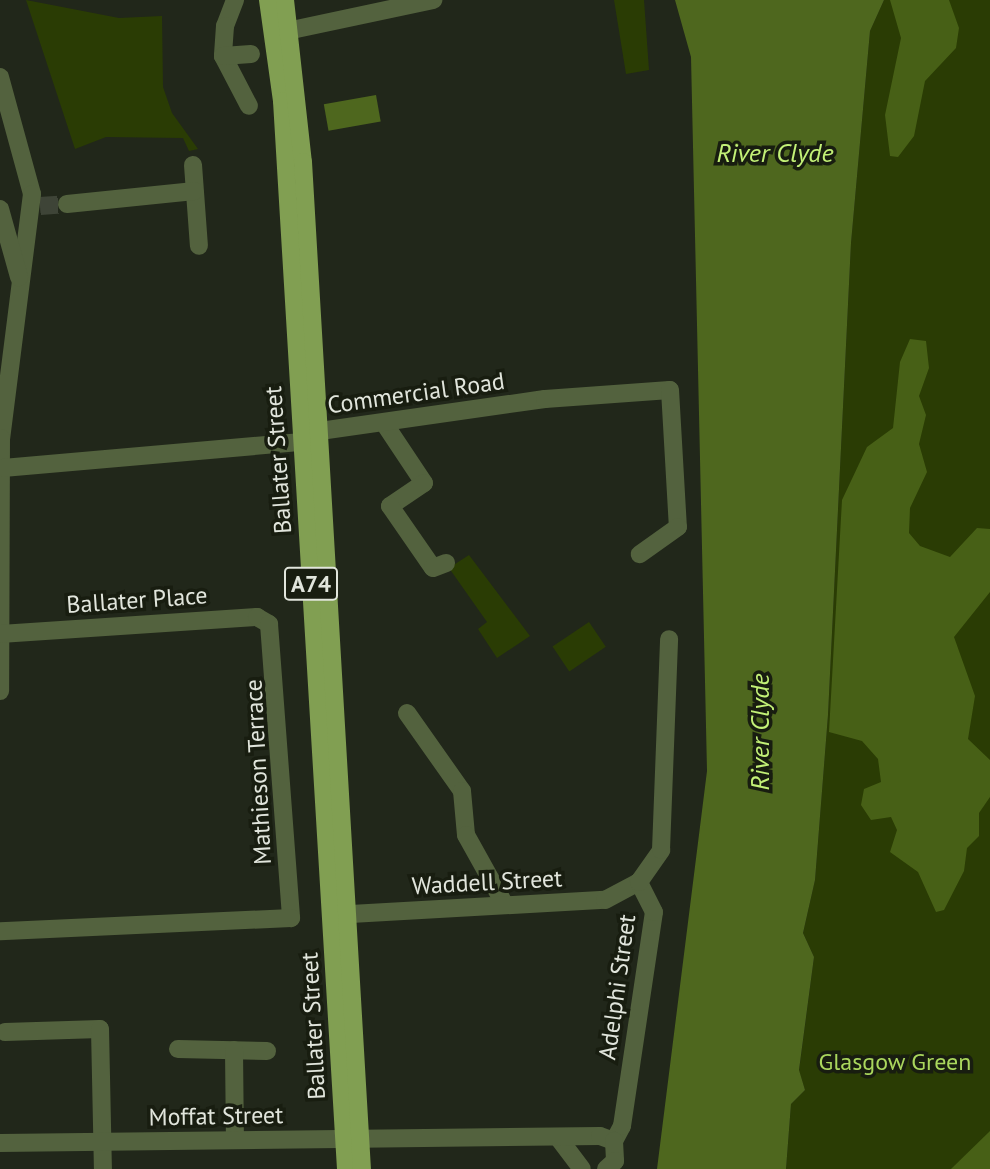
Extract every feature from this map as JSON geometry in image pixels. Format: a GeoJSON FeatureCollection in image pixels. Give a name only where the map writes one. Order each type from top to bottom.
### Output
{"type":"FeatureCollection","features":[{"type":"Feature","properties":{"kind":"main road","name":"Ballater Street"},"geometry":{"type":"LineString","coordinates":[[268,0],[281,32],[320,431],[351,914],[353,1138],[346,1169]]}},
{"type":"Feature","properties":{"kind":"main road","name":"Ballater Street"},"geometry":{"type":"LineString","coordinates":[[285,0],[281,32],[302,442],[332,915],[353,1138],[362,1169]]}},
{"type":"Feature","properties":{"kind":"street"},"geometry":{"type":"LineString","coordinates":[[235,0],[225,26],[223,56],[249,106]]}},
{"type":"Feature","properties":{"kind":"street"},"geometry":{"type":"LineString","coordinates":[[281,32],[433,0]]}},
{"type":"Feature","properties":{"kind":"street"},"geometry":{"type":"LineString","coordinates":[[223,56],[251,54]]}},
{"type":"Feature","properties":{"kind":"street"},"geometry":{"type":"LineString","coordinates":[[0,77],[31,181],[36,207],[20,284],[3,467],[1,681]]}},
{"type":"Feature","properties":{"kind":"street"},"geometry":{"type":"LineString","coordinates":[[193,165],[199,246]]}},
{"type":"Feature","properties":{"kind":"street"},"geometry":{"type":"LineString","coordinates":[[67,204],[194,191]]}},
{"type":"Feature","properties":{"kind":"street"},"geometry":{"type":"LineString","coordinates":[[20,284],[0,209],[36,207]]}},
{"type":"Feature","properties":{"kind":"street","name":"Commercial Road"},"geometry":{"type":"LineString","coordinates":[[3,467],[302,442],[320,431],[545,400],[670,390],[678,527],[640,554]]}},
{"type":"Feature","properties":{"kind":"street"},"geometry":{"type":"LineString","coordinates":[[384,423],[424,483],[390,506],[433,568],[446,564]]}},
{"type":"Feature","properties":{"kind":"street","name":"Ballater Place"},"geometry":{"type":"LineString","coordinates":[[3,634],[234,618],[270,624]]}},
{"type":"Feature","properties":{"kind":"street","name":"Mathieson Terrace"},"geometry":{"type":"LineString","coordinates":[[0,931],[291,918],[276,639],[270,624]]}},
{"type":"Feature","properties":{"kind":"street","name":"Adelphi Street"},"geometry":{"type":"LineString","coordinates":[[614,1140],[622,1126],[654,912],[639,882],[661,850],[669,639]]}},
{"type":"Feature","properties":{"kind":"street"},"geometry":{"type":"LineString","coordinates":[[407,713],[462,791],[466,835],[505,905]]}},
{"type":"Feature","properties":{"kind":"street"},"geometry":{"type":"LineString","coordinates":[[323,773],[342,772]]}},
{"type":"Feature","properties":{"kind":"street","name":"Waddell Street"},"geometry":{"type":"LineString","coordinates":[[332,915],[605,900],[639,882]]}},
{"type":"Feature","properties":{"kind":"street"},"geometry":{"type":"LineString","coordinates":[[5,1032],[100,1029],[103,1169]]}},
{"type":"Feature","properties":{"kind":"street"},"geometry":{"type":"LineString","coordinates":[[178,1049],[267,1051]]}},
{"type":"Feature","properties":{"kind":"street"},"geometry":{"type":"LineString","coordinates":[[234,1050],[235,1140]]}},
{"type":"Feature","properties":{"kind":"street","name":"Moffat Street"},"geometry":{"type":"LineString","coordinates":[[0,1143],[353,1138],[614,1140]]}},
{"type":"Feature","properties":{"kind":"street"},"geometry":{"type":"LineString","coordinates":[[559,1140],[582,1169]]}},
{"type":"Feature","properties":{"kind":"street"},"geometry":{"type":"LineString","coordinates":[[606,1169],[615,1161],[614,1140]]}},
{"type":"Feature","properties":{"kind":"green space"},"geometry":{"type":"Polygon","coordinates":[[[26,0],[119,18],[162,16],[163,87],[172,113],[198,149],[189,151],[183,138],[106,137],[75,149],[26,0]]]}},
{"type":"Feature","properties":{"kind":"green space"},"geometry":{"type":"Polygon","coordinates":[[[614,0],[644,0],[649,70],[626,74],[614,0]]]}},
{"type":"Feature","properties":{"kind":"green space","name":"Glasgow Green"},"geometry":{"type":"Polygon","coordinates":[[[884,0],[990,0],[990,1169],[786,1169],[791,1104],[805,1090],[799,1071],[814,957],[803,933],[815,880],[828,715],[851,243],[870,31],[884,0]]]}},
{"type":"Feature","properties":{"kind":"green space"},"geometry":{"type":"Polygon","coordinates":[[[469,555],[530,636],[497,658],[478,629],[487,622],[449,568],[469,555]]]}},
{"type":"Feature","properties":{"kind":"green space"},"geometry":{"type":"Polygon","coordinates":[[[589,622],[606,647],[569,671],[553,647],[589,622]]]}},
{"type":"Feature","properties":{"kind":"shaded area"},"geometry":{"type":"Polygon","coordinates":[[[890,0],[949,0],[959,28],[956,48],[925,81],[914,136],[898,157],[890,156],[885,115],[901,38],[890,0]]]}},
{"type":"Feature","properties":{"kind":"shaded area"},"geometry":{"type":"Polygon","coordinates":[[[910,339],[926,341],[929,368],[919,396],[926,415],[919,444],[927,472],[910,508],[909,533],[920,546],[950,557],[977,528],[990,529],[990,592],[954,637],[975,696],[968,739],[990,760],[990,797],[979,813],[979,836],[967,848],[964,871],[944,910],[936,912],[918,872],[890,852],[897,830],[891,817],[871,820],[861,805],[864,789],[881,782],[878,759],[862,741],[829,732],[842,500],[867,447],[893,428],[900,362],[910,339]]]}},
{"type":"Feature","properties":{"kind":"shaded area"},"geometry":{"type":"Polygon","coordinates":[[[990,1131],[990,1169],[951,1169],[990,1131]]]}},
{"type":"Feature","properties":{"kind":"water","name":"River Clyde"},"geometry":{"type":"Polygon","coordinates":[[[675,0],[884,0],[870,31],[851,243],[828,715],[815,880],[803,933],[814,957],[799,1070],[805,1090],[791,1104],[786,1169],[657,1169],[707,771],[691,57],[675,0]]]}},
{"type":"Feature","properties":{"kind":"water"},"geometry":{"type":"Polygon","coordinates":[[[376,95],[381,122],[328,131],[324,104],[376,95]]]}},
{"type":"Feature","properties":{"kind":"tunnel"},"geometry":{"type":"LineString","coordinates":[[40,206],[67,204]]}}]}
